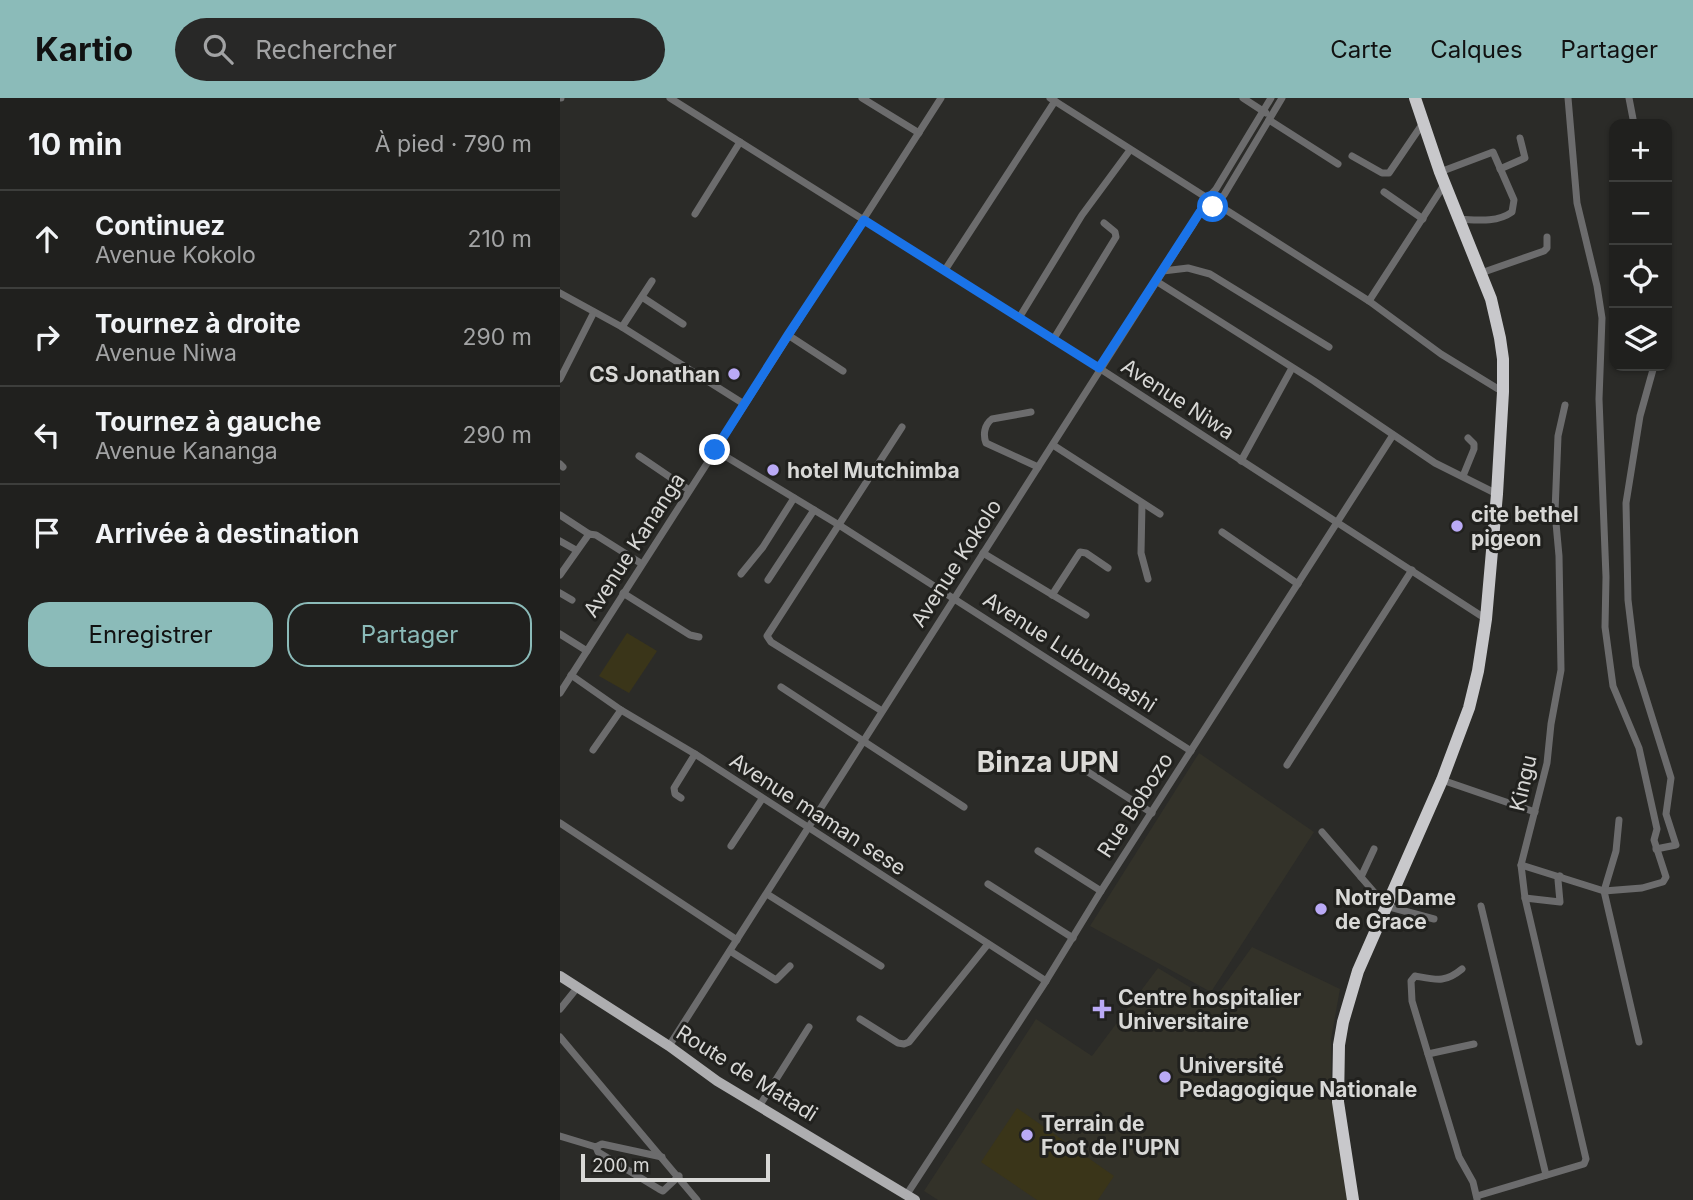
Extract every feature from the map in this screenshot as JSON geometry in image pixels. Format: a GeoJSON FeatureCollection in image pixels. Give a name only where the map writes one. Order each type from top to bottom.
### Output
{"type":"FeatureCollection","features":[{"type":"Feature","properties":{"kind":"highway"},"geometry":{"type":"LineString","coordinates":[[1353,1200],[1338,1102],[1339,1045],[1347,1004],[1358,971],[1442,780],[1469,708],[1486,619],[1503,392],[1503,359],[1491,299],[1442,178],[1415,98]]}},
{"type":"Feature","properties":{"kind":"main road","name":"Route de Matadi"},"geometry":{"type":"LineString","coordinates":[[560,976],[718,1081],[911,1197]]}},
{"type":"Feature","properties":{"kind":"street","name":"Avenue Niwa"},"geometry":{"type":"LineString","coordinates":[[670,98],[1099,368],[1486,619]]}},
{"type":"Feature","properties":{"kind":"street"},"geometry":{"type":"LineString","coordinates":[[862,98],[919,133]]}},
{"type":"Feature","properties":{"kind":"street","name":"Avenue Kananga"},"geometry":{"type":"LineString","coordinates":[[560,693],[941,98]]}},
{"type":"Feature","properties":{"kind":"street"},"geometry":{"type":"LineString","coordinates":[[1243,98],[1338,164]]}},
{"type":"Feature","properties":{"kind":"street","name":"Avenue Kokolo"},"geometry":{"type":"LineString","coordinates":[[669,1046],[1271,98]]}},
{"type":"Feature","properties":{"kind":"street"},"geometry":{"type":"LineString","coordinates":[[1200,212],[1216,204],[1245,162],[1282,98]]}},
{"type":"Feature","properties":{"kind":"street"},"geometry":{"type":"LineString","coordinates":[[1521,865],[1604,891],[1642,888],[1663,882],[1667,877],[1654,840],[1657,829],[1639,748],[1613,686],[1605,627],[1606,577],[1599,399],[1602,318],[1577,203],[1568,98]]}},
{"type":"Feature","properties":{"kind":"street"},"geometry":{"type":"LineString","coordinates":[[1629,98],[1633,119]]}},
{"type":"Feature","properties":{"kind":"street"},"geometry":{"type":"LineString","coordinates":[[945,270],[1052,100],[1369,301],[1441,354],[1503,392]]}},
{"type":"Feature","properties":{"kind":"street"},"geometry":{"type":"LineString","coordinates":[[1352,156],[1382,173],[1389,173],[1423,123]]}},
{"type":"Feature","properties":{"kind":"street"},"geometry":{"type":"LineString","coordinates":[[1500,169],[1525,158],[1520,138]]}},
{"type":"Feature","properties":{"kind":"street"},"geometry":{"type":"LineString","coordinates":[[695,214],[740,142]]}},
{"type":"Feature","properties":{"kind":"street"},"geometry":{"type":"LineString","coordinates":[[1019,317],[1082,215],[1130,150]]}},
{"type":"Feature","properties":{"kind":"street"},"geometry":{"type":"LineString","coordinates":[[1369,301],[1423,219],[1442,178],[1490,151],[1493,152],[1514,200],[1512,212],[1491,219],[1459,219]]}},
{"type":"Feature","properties":{"kind":"street"},"geometry":{"type":"LineString","coordinates":[[1384,192],[1423,219]]}},
{"type":"Feature","properties":{"kind":"street"},"geometry":{"type":"LineString","coordinates":[[1053,340],[1116,237],[1115,232],[1104,223]]}},
{"type":"Feature","properties":{"kind":"street"},"geometry":{"type":"LineString","coordinates":[[1481,274],[1544,251],[1548,237]]}},
{"type":"Feature","properties":{"kind":"street"},"geometry":{"type":"LineString","coordinates":[[1163,271],[1188,268],[1210,274],[1329,347]]}},
{"type":"Feature","properties":{"kind":"street"},"geometry":{"type":"LineString","coordinates":[[622,327],[652,281]]}},
{"type":"Feature","properties":{"kind":"street"},"geometry":{"type":"LineString","coordinates":[[1156,281],[1434,463],[1497,495]]}},
{"type":"Feature","properties":{"kind":"street"},"geometry":{"type":"LineString","coordinates":[[560,293],[622,327],[744,404]]}},
{"type":"Feature","properties":{"kind":"street"},"geometry":{"type":"LineString","coordinates":[[642,297],[683,324]]}},
{"type":"Feature","properties":{"kind":"street"},"geometry":{"type":"LineString","coordinates":[[560,379],[594,312]]}},
{"type":"Feature","properties":{"kind":"street"},"geometry":{"type":"LineString","coordinates":[[788,335],[843,371]]}},
{"type":"Feature","properties":{"kind":"street","name":"Avenue Niwa"},"geometry":{"type":"LineString","coordinates":[[1241,460],[1292,368]]}},
{"type":"Feature","properties":{"kind":"street"},"geometry":{"type":"LineString","coordinates":[[1653,371],[1640,416],[1626,503],[1628,600],[1636,666],[1671,778],[1666,814],[1676,845],[1656,849]]}},
{"type":"Feature","properties":{"kind":"street","name":"Kingu"},"geometry":{"type":"LineString","coordinates":[[1546,1175],[1586,1162],[1525,898],[1521,865],[1547,763],[1561,670],[1559,556],[1555,512],[1558,436],[1565,405]]}},
{"type":"Feature","properties":{"kind":"street"},"geometry":{"type":"LineString","coordinates":[[1031,412],[992,419],[988,422],[984,434],[986,443],[1038,467]]}},
{"type":"Feature","properties":{"kind":"street"},"geometry":{"type":"LineString","coordinates":[[882,711],[768,639],[768,633],[902,427]]}},
{"type":"Feature","properties":{"kind":"street","name":"Rue Bobozo"},"geometry":{"type":"LineString","coordinates":[[911,1197],[1101,891],[1393,435]]}},
{"type":"Feature","properties":{"kind":"street"},"geometry":{"type":"LineString","coordinates":[[1463,476],[1474,449],[1474,444],[1468,438]]}},
{"type":"Feature","properties":{"kind":"street"},"geometry":{"type":"LineString","coordinates":[[1053,445],[1160,514]]}},
{"type":"Feature","properties":{"kind":"street","name":"Avenue Lubumbashi"},"geometry":{"type":"LineString","coordinates":[[715,450],[839,525],[1191,751]]}},
{"type":"Feature","properties":{"kind":"street"},"geometry":{"type":"LineString","coordinates":[[639,456],[689,490]]}},
{"type":"Feature","properties":{"kind":"street"},"geometry":{"type":"LineString","coordinates":[[741,574],[763,547],[794,498]]}},
{"type":"Feature","properties":{"kind":"street"},"geometry":{"type":"LineString","coordinates":[[1142,504],[1141,553],[1148,579]]}},
{"type":"Feature","properties":{"kind":"street"},"geometry":{"type":"LineString","coordinates":[[768,580],[814,510]]}},
{"type":"Feature","properties":{"kind":"street"},"geometry":{"type":"LineString","coordinates":[[560,515],[642,564]]}},
{"type":"Feature","properties":{"kind":"street"},"geometry":{"type":"LineString","coordinates":[[1222,532],[1298,584]]}},
{"type":"Feature","properties":{"kind":"street"},"geometry":{"type":"LineString","coordinates":[[560,575],[589,534]]}},
{"type":"Feature","properties":{"kind":"street"},"geometry":{"type":"LineString","coordinates":[[560,541],[576,550]]}},
{"type":"Feature","properties":{"kind":"street"},"geometry":{"type":"LineString","coordinates":[[1052,595],[1080,552],[1086,553],[1108,569]]}},
{"type":"Feature","properties":{"kind":"street"},"geometry":{"type":"LineString","coordinates":[[983,553],[1086,615]]}},
{"type":"Feature","properties":{"kind":"street"},"geometry":{"type":"LineString","coordinates":[[1287,765],[1412,570]]}},
{"type":"Feature","properties":{"kind":"street"},"geometry":{"type":"LineString","coordinates":[[560,593],[572,600]]}},
{"type":"Feature","properties":{"kind":"street"},"geometry":{"type":"LineString","coordinates":[[624,593],[690,635],[699,637]]}},
{"type":"Feature","properties":{"kind":"street"},"geometry":{"type":"LineString","coordinates":[[560,634],[587,651]]}},
{"type":"Feature","properties":{"kind":"street","name":"Avenue maman sese"},"geometry":{"type":"LineString","coordinates":[[571,676],[1046,981]]}},
{"type":"Feature","properties":{"kind":"street"},"geometry":{"type":"LineString","coordinates":[[780,687],[964,807]]}},
{"type":"Feature","properties":{"kind":"street"},"geometry":{"type":"LineString","coordinates":[[593,750],[621,710]]}},
{"type":"Feature","properties":{"kind":"street"},"geometry":{"type":"LineString","coordinates":[[681,798],[675,794],[674,788],[695,754]]}},
{"type":"Feature","properties":{"kind":"street"},"geometry":{"type":"LineString","coordinates":[[1088,772],[1152,813]]}},
{"type":"Feature","properties":{"kind":"street"},"geometry":{"type":"LineString","coordinates":[[1442,780],[1535,812]]}},
{"type":"Feature","properties":{"kind":"street"},"geometry":{"type":"LineString","coordinates":[[731,846],[762,799]]}},
{"type":"Feature","properties":{"kind":"street"},"geometry":{"type":"LineString","coordinates":[[1619,820],[1616,851],[1604,891],[1639,1042]]}},
{"type":"Feature","properties":{"kind":"street"},"geometry":{"type":"LineString","coordinates":[[560,823],[737,940]]}},
{"type":"Feature","properties":{"kind":"street"},"geometry":{"type":"LineString","coordinates":[[1322,832],[1386,906],[1434,919]]}},
{"type":"Feature","properties":{"kind":"street"},"geometry":{"type":"LineString","coordinates":[[1361,877],[1374,849]]}},
{"type":"Feature","properties":{"kind":"street"},"geometry":{"type":"LineString","coordinates":[[1038,850],[1101,891]]}},
{"type":"Feature","properties":{"kind":"street"},"geometry":{"type":"LineString","coordinates":[[1525,898],[1560,902],[1560,876]]}},
{"type":"Feature","properties":{"kind":"street"},"geometry":{"type":"LineString","coordinates":[[988,884],[1073,938]]}},
{"type":"Feature","properties":{"kind":"street"},"geometry":{"type":"LineString","coordinates":[[767,894],[881,966]]}},
{"type":"Feature","properties":{"kind":"street"},"geometry":{"type":"LineString","coordinates":[[1462,969],[1450,979],[1415,976],[1410,981],[1412,1000],[1459,1157],[1473,1182],[1477,1198],[1546,1175],[1481,906]]}},
{"type":"Feature","properties":{"kind":"street"},"geometry":{"type":"LineString","coordinates":[[860,1019],[898,1043],[909,1042],[988,944]]}},
{"type":"Feature","properties":{"kind":"street"},"geometry":{"type":"LineString","coordinates":[[730,951],[776,979],[790,966]]}},
{"type":"Feature","properties":{"kind":"street"},"geometry":{"type":"LineString","coordinates":[[560,1009],[577,988]]}},
{"type":"Feature","properties":{"kind":"street"},"geometry":{"type":"LineString","coordinates":[[760,1105],[809,1027]]}},
{"type":"Feature","properties":{"kind":"street"},"geometry":{"type":"LineString","coordinates":[[560,1037],[698,1200]]}},
{"type":"Feature","properties":{"kind":"street"},"geometry":{"type":"LineString","coordinates":[[1429,1054],[1474,1044]]}},
{"type":"Feature","properties":{"kind":"street"},"geometry":{"type":"LineString","coordinates":[[561,1135],[596,1146],[603,1144],[663,1157]]}},
{"type":"Feature","properties":{"kind":"street"},"geometry":{"type":"LineString","coordinates":[[596,1146],[598,1152],[663,1191],[679,1176]]}},
{"type":"Feature","properties":{"kind":"shaded area"},"geometry":{"type":"Polygon","coordinates":[[[627,633],[657,651],[629,693],[599,676],[627,633]]]}},
{"type":"Feature","properties":{"kind":"shaded area"},"geometry":{"type":"Polygon","coordinates":[[[1199,753],[1314,832],[1211,992],[1090,926],[1199,753]]]}},
{"type":"Feature","properties":{"kind":"shaded area","name":"Université Pedagogique Nationale"},"geometry":{"type":"Polygon","coordinates":[[[1252,947],[1340,989],[1331,1039],[1331,1097],[1349,1200],[938,1200],[924,1191],[1036,1019],[1092,1056],[1158,968],[1213,1001],[1252,947]]]}},
{"type":"Feature","properties":{"kind":"shaded area","name":"Terrain de Foot de l'UPN"},"geometry":{"type":"Polygon","coordinates":[[[1017,1108],[1114,1176],[1098,1200],[1037,1200],[981,1162],[1017,1108]]]}},
{"type":"Feature","properties":{"kind":"place","name":"CS Jonathan"},"geometry":{"type":"Point","coordinates":[734,374]}},
{"type":"Feature","properties":{"kind":"place","name":"hotel Mutchimba"},"geometry":{"type":"Point","coordinates":[773,470]}},
{"type":"Feature","properties":{"kind":"place","name":"cite bethel pigeon"},"geometry":{"type":"Point","coordinates":[1457,526]}},
{"type":"Feature","properties":{"kind":"place","name":"Notre Dame de Grace"},"geometry":{"type":"Point","coordinates":[1321,909]}},
{"type":"Feature","properties":{"kind":"place","name":"Centre hospitalier Universitaire"},"geometry":{"type":"Point","coordinates":[1102,1009]}},
{"type":"Feature","properties":{"kind":"place","name":"Université Pedagogique Nationale"},"geometry":{"type":"Point","coordinates":[1165,1077]}},
{"type":"Feature","properties":{"kind":"place","name":"Terrain de Foot de l'UPN"},"geometry":{"type":"Point","coordinates":[1027,1135]}},
{"type":"Feature","properties":{"kind":"district","name":"Binza UPN"},"geometry":{"type":"Point","coordinates":[1048,762]}},
{"type":"Feature","properties":{"kind":"route"},"geometry":{"type":"LineString","coordinates":[[715,450],[864,220],[1099,368],[1200,212],[1213,207]]}}]}
